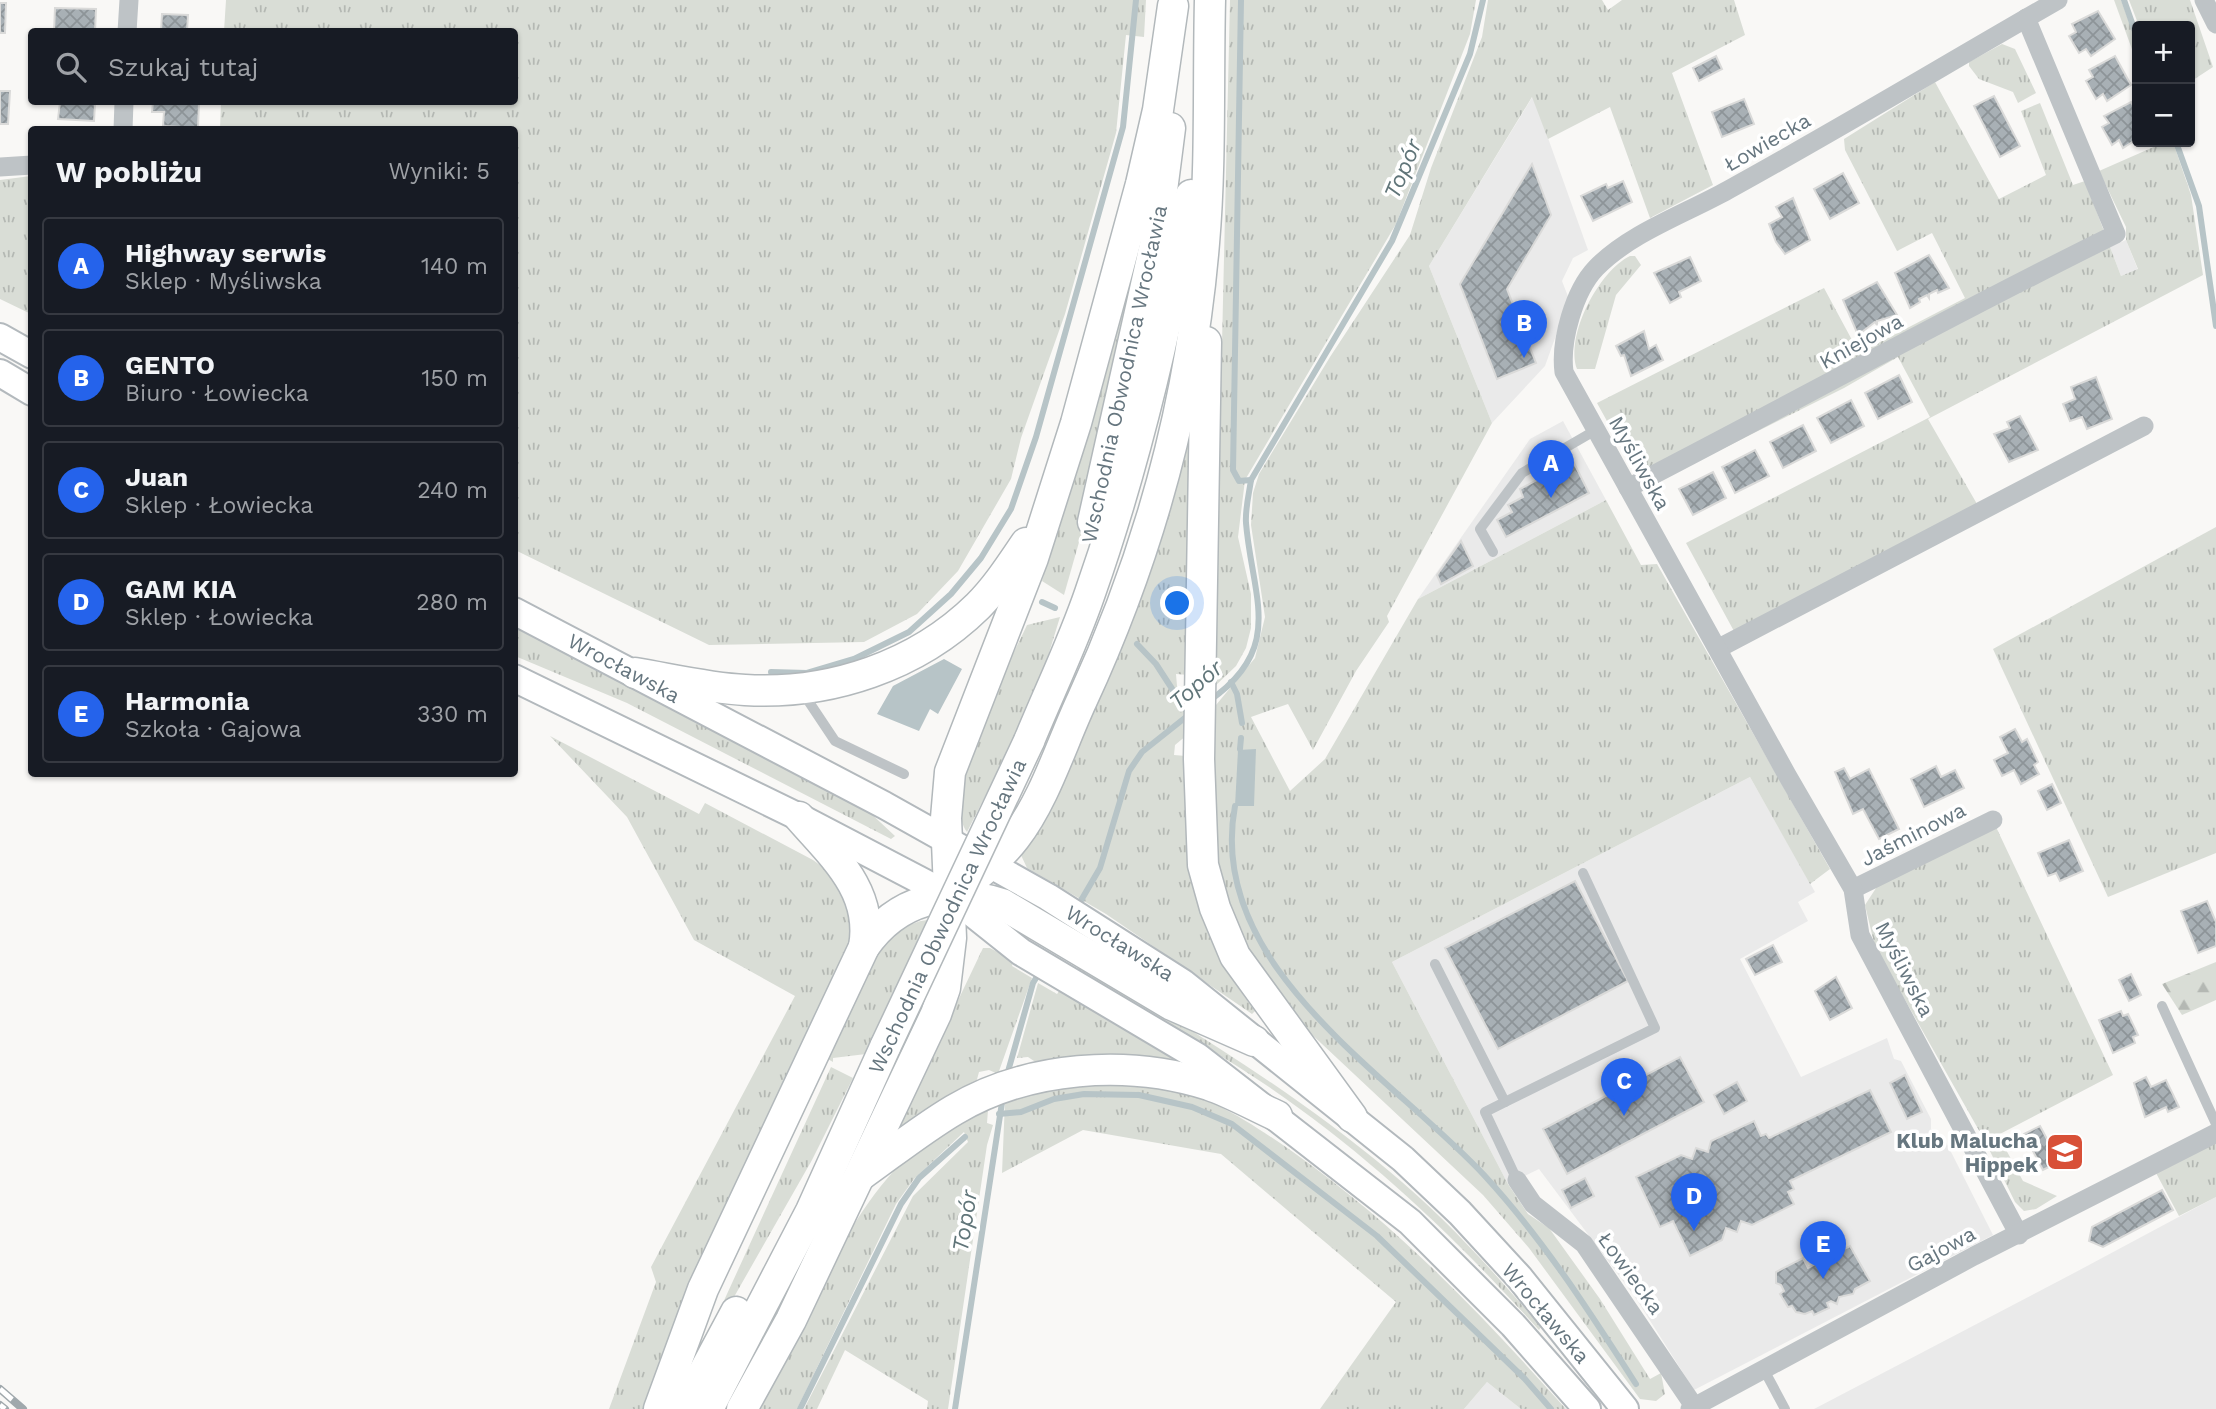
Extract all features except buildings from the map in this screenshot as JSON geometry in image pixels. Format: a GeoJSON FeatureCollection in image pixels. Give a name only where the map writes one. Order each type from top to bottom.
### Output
{"type":"FeatureCollection","features":[{"type":"Feature","properties":{"kind":"main road"},"geometry":{"type":"LineString","coordinates":[[1210,0],[1204,243],[1206,399],[1199,759],[1203,865],[1215,908],[1235,956],[1352,1116]]}},
{"type":"Feature","properties":{"kind":"main road"},"geometry":{"type":"LineString","coordinates":[[742,1409],[791,1320],[936,1014],[945,988],[951,897],[947,840],[950,772],[1010,619],[1076,423],[1141,184],[1158,110],[1173,3]]}},
{"type":"Feature","properties":{"kind":"main road","name":"Wschodnia Obwodnica Wrocławia"},"geometry":{"type":"LineString","coordinates":[[1063,656],[1155,245],[1171,111],[1173,3]]}},
{"type":"Feature","properties":{"kind":"main road","name":"Wschodnia Obwodnica Wrocławia"},"geometry":{"type":"LineString","coordinates":[[708,1409],[811,1212],[1029,741],[1103,553],[1145,407],[1185,228],[1208,80]]}},
{"type":"Feature","properties":{"kind":"main road"},"geometry":{"type":"LineString","coordinates":[[951,897],[1017,836],[1104,652],[1137,569],[1162,485],[1183,396],[1204,243]]}},
{"type":"Feature","properties":{"kind":"main road"},"geometry":{"type":"LineString","coordinates":[[0,337],[28,353]]}},
{"type":"Feature","properties":{"kind":"main road"},"geometry":{"type":"LineString","coordinates":[[0,373],[28,390]]}},
{"type":"Feature","properties":{"kind":"main road"},"geometry":{"type":"LineString","coordinates":[[635,673],[743,690],[801,689],[827,685],[890,665],[951,630],[999,583],[1048,510]]}},
{"type":"Feature","properties":{"kind":"main road","name":"Wrocławska"},"geometry":{"type":"LineString","coordinates":[[518,613],[990,863],[1041,910]]}},
{"type":"Feature","properties":{"kind":"main road","name":"Wrocławska"},"geometry":{"type":"LineString","coordinates":[[518,680],[799,817],[951,897],[1021,952],[1198,1057],[1410,1222],[1513,1325],[1587,1409]]}},
{"type":"Feature","properties":{"kind":"main road"},"geometry":{"type":"LineString","coordinates":[[799,817],[853,879],[866,919],[864,947]]}},
{"type":"Feature","properties":{"kind":"main road"},"geometry":{"type":"LineString","coordinates":[[659,1409],[703,1289],[864,947],[877,928],[907,906],[935,897],[980,897],[1002,904],[1041,910],[1091,939],[1172,1005],[1254,1041]]}},
{"type":"Feature","properties":{"kind":"main road","name":"Wrocławska"},"geometry":{"type":"LineString","coordinates":[[1254,1041],[1404,1159],[1460,1213],[1518,1277],[1625,1409]]}},
{"type":"Feature","properties":{"kind":"main road"},"geometry":{"type":"LineString","coordinates":[[860,1176],[954,1110],[992,1091],[1054,1074],[1092,1070],[1158,1075],[1208,1085],[1277,1116]]}},
{"type":"Feature","properties":{"kind":"main road","name":"Wschodnia Obwodnica Wrocławia"},"geometry":{"type":"LineString","coordinates":[[684,1409],[796,1203],[862,1097]]}},
{"type":"Feature","properties":{"kind":"street"},"geometry":{"type":"LineString","coordinates":[[127,28],[129,0]]}},
{"type":"Feature","properties":{"kind":"street","name":"Łowiecka"},"geometry":{"type":"LineString","coordinates":[[1564,372],[1562,356],[1581,293],[1594,270],[1614,251],[1728,190],[2058,0]]}},
{"type":"Feature","properties":{"kind":"street"},"geometry":{"type":"LineString","coordinates":[[2204,0],[2216,24]]}},
{"type":"Feature","properties":{"kind":"street","name":"Kniejowa"},"geometry":{"type":"LineString","coordinates":[[1628,488],[1855,371],[1980,300],[2116,234],[2026,18]]}},
{"type":"Feature","properties":{"kind":"street"},"geometry":{"type":"LineString","coordinates":[[123,126],[124,105]]}},
{"type":"Feature","properties":{"kind":"street"},"geometry":{"type":"LineString","coordinates":[[0,167],[28,165]]}},
{"type":"Feature","properties":{"kind":"street","name":"Myśliwska"},"geometry":{"type":"LineString","coordinates":[[1564,372],[1853,889],[1860,934],[2019,1235]]}},
{"type":"Feature","properties":{"kind":"street"},"geometry":{"type":"LineString","coordinates":[[1718,648],[2144,426]]}},
{"type":"Feature","properties":{"kind":"street","name":"Jaśminowa"},"geometry":{"type":"LineString","coordinates":[[1853,889],[1993,820]]}},
{"type":"Feature","properties":{"kind":"street","name":"Gajowa"},"geometry":{"type":"LineString","coordinates":[[1692,1407],[2216,1133]]}},
{"type":"Feature","properties":{"kind":"street","name":"Łowiecka"},"geometry":{"type":"LineString","coordinates":[[1517,1180],[1533,1204],[1584,1244],[1692,1407]]}},
{"type":"Feature","properties":{"kind":"lane"},"geometry":{"type":"LineString","coordinates":[[1493,552],[1480,529],[1522,473],[1596,430]]}},
{"type":"Feature","properties":{"kind":"lane"},"geometry":{"type":"LineString","coordinates":[[801,689],[835,741],[904,774]]}},
{"type":"Feature","properties":{"kind":"lane"},"geometry":{"type":"LineString","coordinates":[[1517,1180],[1485,1112],[1655,1028],[1583,873]]}},
{"type":"Feature","properties":{"kind":"lane"},"geometry":{"type":"LineString","coordinates":[[1435,964],[1505,1102]]}},
{"type":"Feature","properties":{"kind":"lane"},"geometry":{"type":"LineString","coordinates":[[2162,1006],[2216,1124]]}},
{"type":"Feature","properties":{"kind":"lane"},"geometry":{"type":"LineString","coordinates":[[1763,1368],[1786,1409]]}},
{"type":"Feature","properties":{"kind":"shaded area"},"geometry":{"type":"Polygon","coordinates":[[[1533,96],[1588,250],[1573,258],[1562,281],[1569,299],[1545,366],[1492,423],[1429,266],[1533,96]]]}},
{"type":"Feature","properties":{"kind":"shaded area"},"geometry":{"type":"Polygon","coordinates":[[[2126,240],[2138,270],[2121,276],[2110,247],[2126,240]]]}},
{"type":"Feature","properties":{"kind":"shaded area"},"geometry":{"type":"Polygon","coordinates":[[[1563,421],[1606,500],[1418,599],[1530,439],[1563,421]]]}},
{"type":"Feature","properties":{"kind":"shaded area"},"geometry":{"type":"Polygon","coordinates":[[[944,659],[962,669],[938,714],[930,709],[919,731],[877,714],[893,686],[944,659]]]}},
{"type":"Feature","properties":{"kind":"shaded area"},"geometry":{"type":"Polygon","coordinates":[[[1256,749],[1254,806],[1235,806],[1238,750],[1256,749]]]}},
{"type":"Feature","properties":{"kind":"shaded area"},"geometry":{"type":"Polygon","coordinates":[[[1750,777],[1815,892],[1798,902],[1808,921],[1740,959],[1801,1077],[1887,1038],[1894,1059],[1901,1061],[1931,1119],[1931,1129],[1946,1142],[1993,1235],[1694,1390],[1635,1297],[1539,1169],[1508,1184],[1392,962],[1750,777]]]}},
{"type":"Feature","properties":{"kind":"shaded area"},"geometry":{"type":"Polygon","coordinates":[[[2216,1197],[2216,1409],[1814,1409],[2074,1273],[2216,1197]]]}},
{"type":"Feature","properties":{"kind":"shaded area"},"geometry":{"type":"Polygon","coordinates":[[[1487,1382],[1521,1409],[1464,1409],[1487,1382]]]}},
{"type":"Feature","properties":{"kind":"green space"},"geometry":{"type":"Polygon","coordinates":[[[226,0],[1146,0],[1144,37],[1126,35],[1116,133],[1065,314],[1021,438],[1011,479],[958,571],[917,614],[864,642],[709,645],[518,551],[518,126],[220,126],[221,105],[518,105],[518,28],[224,28],[226,0]]]}},
{"type":"Feature","properties":{"kind":"green space"},"geometry":{"type":"Polygon","coordinates":[[[1230,0],[1476,0],[1470,34],[1396,224],[1245,480],[1238,537],[1251,594],[1251,628],[1246,648],[1236,666],[1214,687],[1230,0]]]}},
{"type":"Feature","properties":{"kind":"green space"},"geometry":{"type":"Polygon","coordinates":[[[1488,0],[1602,0],[1608,10],[1622,0],[1734,0],[1745,35],[1672,73],[1713,185],[1650,218],[1610,107],[1548,139],[1532,97],[1429,266],[1492,423],[1387,616],[1389,622],[1356,671],[1313,750],[1288,704],[1251,717],[1290,791],[1325,759],[1418,599],[1606,500],[1641,565],[1657,564],[1830,869],[1810,884],[1750,777],[1392,962],[1508,1184],[1528,1214],[1549,1228],[1600,1299],[1650,1379],[1661,1373],[1665,1394],[1656,1401],[1640,1399],[1529,1248],[1483,1195],[1290,1014],[1249,954],[1224,893],[1217,861],[1214,781],[1216,705],[1255,658],[1265,617],[1251,525],[1253,493],[1259,474],[1330,357],[1410,235],[1431,168],[1482,37],[1488,0]]]}},
{"type":"Feature","properties":{"kind":"green space"},"geometry":{"type":"Polygon","coordinates":[[[2114,0],[2121,0],[2132,30],[2132,49],[2114,0]]]}},
{"type":"Feature","properties":{"kind":"green space"},"geometry":{"type":"Polygon","coordinates":[[[2129,0],[2190,0],[2213,67],[2195,79],[2195,21],[2137,21],[2129,0]]]}},
{"type":"Feature","properties":{"kind":"green space"},"geometry":{"type":"Polygon","coordinates":[[[2002,44],[2015,49],[2036,93],[2018,103],[2013,92],[1979,79],[1969,66],[1969,62],[2002,44]]]}},
{"type":"Feature","properties":{"kind":"green space"},"geometry":{"type":"Polygon","coordinates":[[[1935,82],[1999,199],[2046,175],[2021,111],[2040,103],[2073,185],[2085,181],[2121,276],[2138,269],[2126,240],[2126,227],[2099,171],[2154,147],[2175,147],[2191,195],[2203,275],[1928,419],[1977,504],[1735,633],[1686,543],[1930,417],[1898,357],[1844,388],[1644,488],[1597,403],[1824,288],[1859,353],[1965,298],[1932,233],[1897,251],[1845,150],[1844,139],[1935,82]]]}},
{"type":"Feature","properties":{"kind":"green space"},"geometry":{"type":"Polygon","coordinates":[[[28,176],[28,313],[0,299],[0,180],[28,176]]]}},
{"type":"Feature","properties":{"kind":"green space"},"geometry":{"type":"Polygon","coordinates":[[[1148,215],[1091,500],[1064,595],[1042,581],[1148,215]]]}},
{"type":"Feature","properties":{"kind":"green space"},"geometry":{"type":"Polygon","coordinates":[[[1630,256],[1635,256],[1641,265],[1616,295],[1595,369],[1577,369],[1576,339],[1587,305],[1607,275],[1630,256]]]}},
{"type":"Feature","properties":{"kind":"green space"},"geometry":{"type":"Polygon","coordinates":[[[1192,403],[1189,675],[1176,674],[1177,686],[1188,692],[1187,735],[1175,745],[1174,755],[1186,756],[1189,859],[1204,921],[1234,981],[1255,1011],[1252,1014],[1106,914],[1027,868],[1020,853],[1192,403]]]}},
{"type":"Feature","properties":{"kind":"green space"},"geometry":{"type":"Polygon","coordinates":[[[2216,527],[2216,853],[2108,897],[1993,649],[2216,527]]]}},
{"type":"Feature","properties":{"kind":"green space"},"geometry":{"type":"Polygon","coordinates":[[[1060,617],[1037,692],[1033,691],[1014,739],[967,832],[960,814],[961,789],[968,760],[992,698],[1027,625],[1060,617]]]}},
{"type":"Feature","properties":{"kind":"green space"},"geometry":{"type":"Polygon","coordinates":[[[518,626],[865,808],[895,836],[891,839],[627,703],[518,657],[518,626]]]}},
{"type":"Feature","properties":{"kind":"green space"},"geometry":{"type":"Polygon","coordinates":[[[550,736],[699,814],[705,803],[813,860],[835,876],[858,927],[649,1409],[609,1409],[656,1282],[651,1267],[795,996],[694,940],[627,817],[550,736]]]}},
{"type":"Feature","properties":{"kind":"green space"},"geometry":{"type":"Polygon","coordinates":[[[1996,827],[2113,1075],[1998,1135],[2023,1181],[2057,1196],[2036,1209],[2024,1211],[2015,1202],[1985,1141],[1875,947],[1865,905],[1878,885],[1996,827]]]}},
{"type":"Feature","properties":{"kind":"green space"},"geometry":{"type":"Polygon","coordinates":[[[927,920],[866,1054],[833,1058],[833,1062],[826,1058],[853,997],[877,955],[892,938],[908,926],[927,920]]]}},
{"type":"Feature","properties":{"kind":"green space"},"geometry":{"type":"Polygon","coordinates":[[[983,948],[990,948],[1014,961],[1012,966],[1032,978],[998,1074],[989,1070],[979,1072],[976,1083],[893,1137],[983,948]]]}},
{"type":"Feature","properties":{"kind":"green space"},"geometry":{"type":"Polygon","coordinates":[[[2216,962],[2216,1000],[2182,1015],[2162,984],[2216,962]]]}},
{"type":"Feature","properties":{"kind":"green space"},"geometry":{"type":"Polygon","coordinates":[[[1080,964],[1239,1061],[1353,1142],[1410,1189],[1449,1226],[1523,1306],[1541,1327],[1539,1330],[1442,1229],[1338,1138],[1240,1068],[1077,971],[1080,964]]]}},
{"type":"Feature","properties":{"kind":"green space"},"geometry":{"type":"Polygon","coordinates":[[[1038,983],[1057,994],[1061,989],[1194,1068],[1040,1065],[1028,1057],[1017,1058],[1038,983]]]}},
{"type":"Feature","properties":{"kind":"green space"},"geometry":{"type":"Polygon","coordinates":[[[831,1067],[853,1078],[812,1160],[689,1376],[689,1365],[699,1340],[705,1342],[831,1067]]]}},
{"type":"Feature","properties":{"kind":"green space"},"geometry":{"type":"Polygon","coordinates":[[[1119,1081],[1156,1084],[1211,1102],[1261,1131],[1332,1181],[1403,1241],[1470,1305],[1566,1409],[1521,1409],[1487,1382],[1464,1409],[1320,1409],[1396,1302],[1221,1154],[1083,1130],[1002,1173],[1005,1101],[1056,1084],[1119,1081]]]}},
{"type":"Feature","properties":{"kind":"green space"},"geometry":{"type":"Polygon","coordinates":[[[985,1108],[988,1110],[987,1123],[993,1125],[987,1145],[948,1409],[927,1409],[928,1401],[845,1350],[817,1409],[804,1409],[913,1196],[968,1142],[964,1132],[914,1179],[896,1204],[797,1409],[758,1409],[830,1268],[870,1200],[895,1170],[924,1142],[985,1108]]]}},
{"type":"Feature","properties":{"kind":"green space"},"geometry":{"type":"Polygon","coordinates":[[[2216,1141],[2216,1197],[2179,1216],[2156,1173],[2216,1141]]]}},
{"type":"Feature","properties":{"kind":"waterway"},"geometry":{"type":"LineString","coordinates":[[771,672],[807,673],[854,659],[909,632],[951,594],[981,558],[1011,509],[1036,437],[1123,127],[1136,0]]}},
{"type":"Feature","properties":{"kind":"waterway"},"geometry":{"type":"LineString","coordinates":[[1241,0],[1233,470],[1239,481],[1251,480]]}},
{"type":"Feature","properties":{"kind":"waterway","name":"Topór"},"geometry":{"type":"LineString","coordinates":[[1209,701],[1233,681],[1248,661],[1256,641],[1259,620],[1246,523],[1251,480],[1392,241],[1470,54],[1483,0]]}},
{"type":"Feature","properties":{"kind":"waterway"},"geometry":{"type":"LineString","coordinates":[[2124,0],[2132,23]]}},
{"type":"Feature","properties":{"kind":"waterway"},"geometry":{"type":"LineString","coordinates":[[2178,147],[2199,206],[2216,326]]}},
{"type":"Feature","properties":{"kind":"waterway"},"geometry":{"type":"LineString","coordinates":[[1042,602],[1055,608]]}},
{"type":"Feature","properties":{"kind":"waterway"},"geometry":{"type":"LineString","coordinates":[[1137,644],[1156,664],[1189,715]]}},
{"type":"Feature","properties":{"kind":"waterway"},"geometry":{"type":"LineString","coordinates":[[1231,682],[1237,694],[1242,723]]}},
{"type":"Feature","properties":{"kind":"waterway","name":"Topór"},"geometry":{"type":"LineString","coordinates":[[1076,909],[1100,868],[1129,771],[1142,752],[1191,713]]}},
{"type":"Feature","properties":{"kind":"waterway"},"geometry":{"type":"LineString","coordinates":[[1240,749],[1241,738]]}},
{"type":"Feature","properties":{"kind":"waterway"},"geometry":{"type":"LineString","coordinates":[[1235,806],[1233,864],[1248,917],[1276,966],[1313,1013],[1445,1137],[1506,1199],[1564,1276],[1636,1384]]}},
{"type":"Feature","properties":{"kind":"waterway","name":"Topór"},"geometry":{"type":"LineString","coordinates":[[1007,1075],[1033,983],[1041,970]]}},
{"type":"Feature","properties":{"kind":"waterway"},"geometry":{"type":"LineString","coordinates":[[999,1114],[1021,1112],[1054,1099],[1084,1094],[1139,1095],[1192,1107],[1232,1124],[1377,1236],[1524,1378],[1551,1409]]}},
{"type":"Feature","properties":{"kind":"waterway","name":"Topór"},"geometry":{"type":"LineString","coordinates":[[955,1409],[1003,1096]]}},
{"type":"Feature","properties":{"kind":"waterway"},"geometry":{"type":"LineString","coordinates":[[800,1409],[901,1204],[919,1178],[965,1137]]}},
{"type":"Feature","properties":{"kind":"railway"},"geometry":{"type":"LineString","coordinates":[[0,1389],[23,1409]]}},
{"type":"Feature","properties":{"kind":"railway"},"geometry":{"type":"LineString","coordinates":[[0,1405],[5,1409]]}},
{"type":"Feature","properties":{"kind":"place","name":"GENTO"},"geometry":{"type":"Point","coordinates":[1524,358]}},
{"type":"Feature","properties":{"kind":"place","name":"Highway serwis"},"geometry":{"type":"Point","coordinates":[1551,498]}},
{"type":"Feature","properties":{"kind":"place","name":"Juan"},"geometry":{"type":"Point","coordinates":[1624,1116]}},
{"type":"Feature","properties":{"kind":"place","name":"Klub Malucha Hippek"},"geometry":{"type":"Point","coordinates":[2065,1152]}},
{"type":"Feature","properties":{"kind":"place","name":"GAM KIA"},"geometry":{"type":"Point","coordinates":[1694,1231]}},
{"type":"Feature","properties":{"kind":"place","name":"Harmonia"},"geometry":{"type":"Point","coordinates":[1823,1279]}}]}
